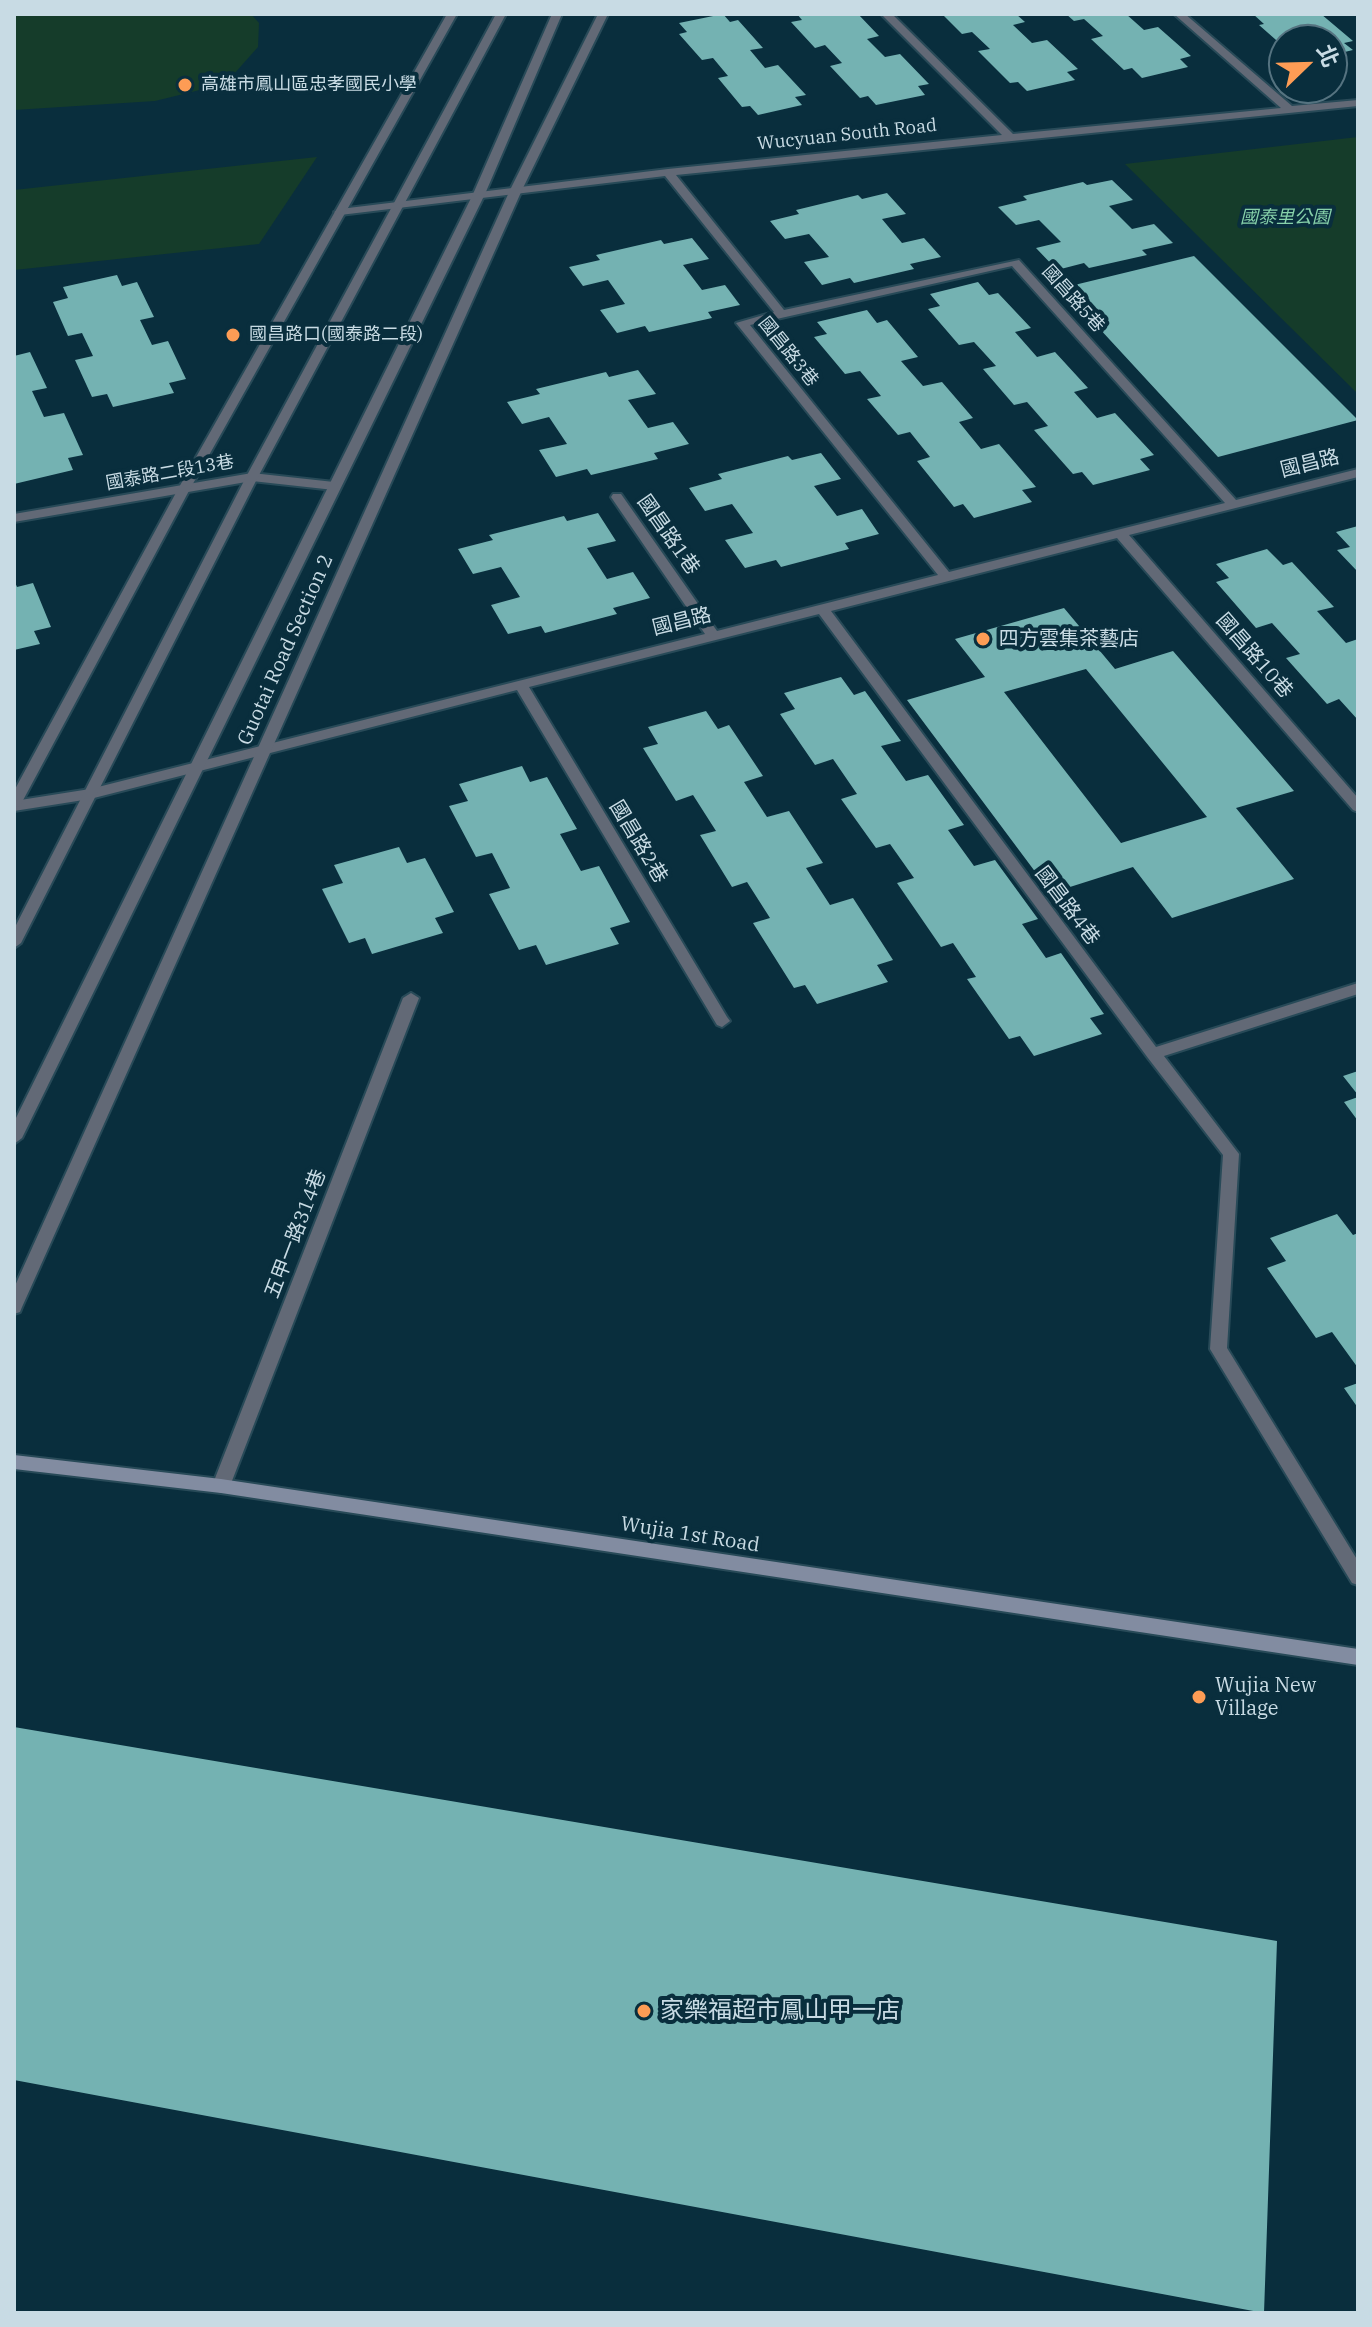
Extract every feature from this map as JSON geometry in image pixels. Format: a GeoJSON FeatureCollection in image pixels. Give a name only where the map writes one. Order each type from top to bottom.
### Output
{"type":"FeatureCollection","features":[{"type":"Feature","properties":{"kind":"main road","name":"Wujia 1st Road"},"geometry":{"type":"LineString","coordinates":[[14,1462],[221,1486],[1358,1657]]}},
{"type":"Feature","properties":{"kind":"street"},"geometry":{"type":"LineString","coordinates":[[14,805],[184,489],[452,14]]}},
{"type":"Feature","properties":{"kind":"street"},"geometry":{"type":"LineString","coordinates":[[14,943],[252,477],[403,202],[501,14]]}},
{"type":"Feature","properties":{"kind":"street","name":"Guotai Road Section 2"},"geometry":{"type":"LineString","coordinates":[[14,1138],[479,194],[557,14]]}},
{"type":"Feature","properties":{"kind":"street","name":"Guotai Road Section 2"},"geometry":{"type":"LineString","coordinates":[[14,1307],[516,190],[603,14]]}},
{"type":"Feature","properties":{"kind":"street"},"geometry":{"type":"LineString","coordinates":[[886,14],[1010,137]]}},
{"type":"Feature","properties":{"kind":"street"},"geometry":{"type":"LineString","coordinates":[[1179,14],[1289,109]]}},
{"type":"Feature","properties":{"kind":"street","name":"Wucyuan South Road"},"geometry":{"type":"LineString","coordinates":[[340,212],[668,172],[1358,103]]}},
{"type":"Feature","properties":{"kind":"street","name":"國昌路3巷"},"geometry":{"type":"LineString","coordinates":[[668,172],[781,314],[742,323],[945,576]]}},
{"type":"Feature","properties":{"kind":"street","name":"國昌路5巷"},"geometry":{"type":"LineString","coordinates":[[781,314],[1015,262],[1232,503]]}},
{"type":"Feature","properties":{"kind":"street","name":"國昌路"},"geometry":{"type":"LineString","coordinates":[[14,805],[90,794],[1358,473]]}},
{"type":"Feature","properties":{"kind":"street","name":"國泰路二段13巷"},"geometry":{"type":"LineString","coordinates":[[14,518],[252,477],[334,486]]}},
{"type":"Feature","properties":{"kind":"street","name":"國昌路1巷"},"geometry":{"type":"LineString","coordinates":[[617,497],[713,635]]}},
{"type":"Feature","properties":{"kind":"street","name":"國昌路10巷"},"geometry":{"type":"LineString","coordinates":[[1119,532],[1358,807]]}},
{"type":"Feature","properties":{"kind":"street","name":"國昌路4巷"},"geometry":{"type":"LineString","coordinates":[[821,607],[1153,1054],[1231,1154],[1218,1349],[1358,1577]]}},
{"type":"Feature","properties":{"kind":"street","name":"國昌路2巷"},"geometry":{"type":"LineString","coordinates":[[520,684],[722,1021]]}},
{"type":"Feature","properties":{"kind":"street"},"geometry":{"type":"LineString","coordinates":[[1153,1054],[1358,988]]}},
{"type":"Feature","properties":{"kind":"street","name":"五甲一路314巷"},"geometry":{"type":"LineString","coordinates":[[221,1486],[411,998]]}},
{"type":"Feature","properties":{"kind":"green space"},"geometry":{"type":"Polygon","coordinates":[[[14,14],[251,14],[259,23],[258,47],[234,74],[204,89],[155,101],[14,110],[14,14]]]}},
{"type":"Feature","properties":{"kind":"green space","name":"國泰里公園"},"geometry":{"type":"Polygon","coordinates":[[[1358,137],[1358,394],[1125,164],[1358,137]]]}},
{"type":"Feature","properties":{"kind":"green space"},"geometry":{"type":"Polygon","coordinates":[[[317,157],[259,244],[14,270],[14,190],[317,157]]]}},
{"type":"Feature","properties":{"kind":"building"},"geometry":{"type":"Polygon","coordinates":[[[723,14],[730,22],[738,20],[763,48],[750,50],[765,68],[778,65],[806,95],[795,97],[802,105],[758,115],[750,106],[742,107],[718,78],[728,76],[713,58],[702,60],[679,34],[687,32],[679,23],[723,14]]]}},
{"type":"Feature","properties":{"kind":"building"},"geometry":{"type":"Polygon","coordinates":[[[797,14],[858,14],[879,36],[867,39],[885,57],[900,54],[929,84],[918,86],[925,95],[876,105],[868,96],[860,98],[830,66],[842,63],[825,45],[815,48],[791,22],[802,20],[797,14]]]}},
{"type":"Feature","properties":{"kind":"building"},"geometry":{"type":"Polygon","coordinates":[[[942,14],[1016,14],[1025,22],[1013,25],[1032,43],[1047,40],[1078,69],[1067,72],[1075,80],[1027,91],[1018,82],[1010,83],[978,51],[990,49],[972,32],[962,34],[942,14]]]}},
{"type":"Feature","properties":{"kind":"building"},"geometry":{"type":"Polygon","coordinates":[[[1066,14],[1126,14],[1144,30],[1158,27],[1191,56],[1180,59],[1188,67],[1142,78],[1132,68],[1124,70],[1091,39],[1103,36],[1084,19],[1074,21],[1066,14]]]}},
{"type":"Feature","properties":{"kind":"building"},"geometry":{"type":"Polygon","coordinates":[[[1253,14],[1321,14],[1333,24],[1268,24],[1268,33],[1259,25],[1264,24],[1253,14]]]}},
{"type":"Feature","properties":{"kind":"building"},"geometry":{"type":"Polygon","coordinates":[[[1112,180],[1133,200],[1109,206],[1132,229],[1154,224],[1173,243],[1142,250],[1147,255],[1089,268],[1084,263],[1057,270],[1036,248],[1061,242],[1039,220],[1016,225],[998,207],[1027,200],[1023,196],[1083,182],[1087,185],[1112,180]]]}},
{"type":"Feature","properties":{"kind":"building"},"geometry":{"type":"Polygon","coordinates":[[[887,193],[906,214],[882,219],[902,243],[924,238],[941,257],[910,264],[914,269],[854,283],[850,278],[822,285],[804,262],[829,257],[809,234],[785,239],[770,221],[799,214],[796,210],[858,195],[862,199],[887,193]]]}},
{"type":"Feature","properties":{"kind":"building"},"geometry":{"type":"Polygon","coordinates":[[[692,238],[709,259],[683,265],[702,290],[725,285],[740,305],[708,312],[712,318],[649,332],[645,326],[617,333],[600,310],[625,304],[608,280],[583,286],[569,267],[600,260],[596,255],[661,240],[664,244],[692,238]]]}},
{"type":"Feature","properties":{"kind":"building"},"geometry":{"type":"Polygon","coordinates":[[[1194,256],[1358,420],[1218,457],[1062,288],[1194,256]]]}},
{"type":"Feature","properties":{"kind":"building"},"geometry":{"type":"Polygon","coordinates":[[[117,275],[122,286],[137,282],[154,317],[140,320],[152,345],[168,341],[186,379],[169,383],[174,393],[113,407],[107,394],[92,397],[75,360],[93,356],[82,333],[68,336],[53,302],[68,298],[63,287],[117,275]]]}},
{"type":"Feature","properties":{"kind":"building"},"geometry":{"type":"Polygon","coordinates":[[[978,282],[989,295],[998,293],[1031,328],[1015,332],[1037,357],[1055,352],[1088,388],[1074,392],[1097,418],[1115,413],[1154,455],[1140,459],[1150,470],[1093,485],[1082,472],[1073,474],[1034,430],[1048,426],[1027,402],[1014,405],[983,369],[996,366],[974,342],[959,345],[928,309],[940,306],[930,294],[978,282]]]}},
{"type":"Feature","properties":{"kind":"building"},"geometry":{"type":"Polygon","coordinates":[[[867,310],[877,323],[887,320],[918,357],[901,361],[923,386],[942,382],[973,418],[959,422],[981,449],[999,444],[1036,487],[1022,490],[1032,502],[974,518],[963,504],[954,507],[917,461],[930,457],[910,432],[898,435],[867,399],[881,396],[860,371],[845,374],[814,337],[827,334],[817,322],[867,310]]]}},
{"type":"Feature","properties":{"kind":"building"},"geometry":{"type":"Polygon","coordinates":[[[30,352],[47,388],[32,391],[44,417],[64,413],[83,455],[68,458],[73,470],[14,484],[14,356],[30,352]]]}},
{"type":"Feature","properties":{"kind":"building"},"geometry":{"type":"Polygon","coordinates":[[[638,370],[656,394],[628,400],[648,428],[673,422],[689,444],[654,453],[658,459],[591,475],[587,469],[556,477],[539,450],[567,444],[549,417],[522,424],[507,402],[540,394],[536,389],[606,372],[609,377],[638,370]]]}},
{"type":"Feature","properties":{"kind":"building"},"geometry":{"type":"Polygon","coordinates":[[[821,453],[841,479],[814,486],[837,516],[862,509],[879,534],[845,543],[849,549],[781,567],[776,560],[745,568],[725,540],[753,533],[732,504],[705,511],[689,488],[722,479],[718,474],[788,456],[792,460],[821,453]]]}},
{"type":"Feature","properties":{"kind":"building"},"geometry":{"type":"Polygon","coordinates":[[[598,513],[616,541],[587,548],[607,579],[633,572],[650,598],[613,608],[617,614],[545,633],[541,626],[508,634],[491,605],[520,597],[501,567],[473,574],[458,549],[493,540],[489,535],[564,516],[567,521],[598,513]]]}},
{"type":"Feature","properties":{"kind":"building"},"geometry":{"type":"Polygon","coordinates":[[[1358,526],[1358,572],[1337,550],[1350,547],[1336,532],[1358,526]]]}},
{"type":"Feature","properties":{"kind":"building"},"geometry":{"type":"Polygon","coordinates":[[[1267,549],[1283,565],[1292,562],[1334,607],[1317,611],[1346,643],[1358,639],[1358,720],[1339,699],[1327,704],[1286,658],[1300,654],[1272,623],[1256,628],[1216,582],[1229,578],[1216,564],[1267,549]]]}},
{"type":"Feature","properties":{"kind":"building"},"geometry":{"type":"Polygon","coordinates":[[[14,580],[17,587],[33,583],[51,627],[34,631],[40,644],[14,650],[14,580]]]}},
{"type":"Feature","properties":{"kind":"building"},"geometry":{"type":"Polygon","coordinates":[[[1064,608],[1115,669],[1173,651],[1294,791],[1236,808],[1294,879],[1172,918],[1133,867],[1051,893],[907,700],[985,677],[955,639],[1064,608]],[[1086,669],[1004,692],[1121,843],[1207,817],[1086,669]]]}},
{"type":"Feature","properties":{"kind":"building"},"geometry":{"type":"Polygon","coordinates":[[[841,677],[854,695],[865,691],[901,741],[881,746],[906,781],[928,775],[964,825],[948,830],[974,866],[995,860],[1038,919],[1022,924],[1046,958],[1061,953],[1104,1014],[1090,1018],[1102,1034],[1034,1056],[1020,1036],[1009,1039],[967,979],[976,977],[953,943],[941,947],[897,883],[914,878],[890,844],[876,848],[841,799],[857,794],[833,759],[815,765],[780,714],[795,709],[784,693],[841,677]]]}},
{"type":"Feature","properties":{"kind":"building"},"geometry":{"type":"Polygon","coordinates":[[[706,711],[718,729],[729,725],[763,776],[744,782],[767,817],[789,811],[823,863],[806,868],[830,905],[853,898],[893,960],[877,965],[888,982],[817,1004],[805,985],[794,988],[753,923],[770,918],[747,882],[732,887],[700,835],[716,831],[693,795],[676,801],[643,748],[658,744],[648,727],[706,711]]]}},
{"type":"Feature","properties":{"kind":"building"},"geometry":{"type":"Polygon","coordinates":[[[522,766],[530,782],[547,777],[577,829],[560,834],[581,871],[599,866],[630,922],[610,928],[619,944],[546,965],[536,945],[519,950],[489,894],[510,888],[492,853],[476,857],[449,806],[468,801],[459,784],[522,766]]]}},
{"type":"Feature","properties":{"kind":"building"},"geometry":{"type":"Polygon","coordinates":[[[399,847],[407,863],[425,858],[454,912],[435,918],[443,933],[372,954],[365,938],[349,943],[322,889],[343,883],[334,865],[399,847]]]}},
{"type":"Feature","properties":{"kind":"building"},"geometry":{"type":"Polygon","coordinates":[[[1358,1071],[1358,1095],[1343,1076],[1358,1071]]]}},
{"type":"Feature","properties":{"kind":"building"},"geometry":{"type":"Polygon","coordinates":[[[1358,1097],[1358,1121],[1344,1102],[1358,1097]]]}},
{"type":"Feature","properties":{"kind":"building"},"geometry":{"type":"Polygon","coordinates":[[[1337,1214],[1353,1235],[1358,1233],[1358,1368],[1332,1332],[1316,1338],[1267,1268],[1286,1261],[1270,1238],[1337,1214]]]}},
{"type":"Feature","properties":{"kind":"building"},"geometry":{"type":"Polygon","coordinates":[[[1358,1383],[1358,1408],[1344,1388],[1358,1383]]]}},
{"type":"Feature","properties":{"kind":"building","name":"家樂福超市鳳山甲一店"},"geometry":{"type":"Polygon","coordinates":[[[14,1727],[1277,1941],[1264,2313],[14,2080],[14,1727]]]}},
{"type":"Feature","properties":{"kind":"place","name":"高雄市鳳山區忠孝國民小學"},"geometry":{"type":"Point","coordinates":[185,85]}},
{"type":"Feature","properties":{"kind":"place","name":"國昌路口(國泰路二段)"},"geometry":{"type":"Point","coordinates":[233,335]}},
{"type":"Feature","properties":{"kind":"place","name":"四方雲集茶藝店"},"geometry":{"type":"Point","coordinates":[983,639]}},
{"type":"Feature","properties":{"kind":"place","name":"Wujia New Village"},"geometry":{"type":"Point","coordinates":[1199,1697]}},
{"type":"Feature","properties":{"kind":"place","name":"家樂福超市鳳山甲一店"},"geometry":{"type":"Point","coordinates":[644,2011]}}]}
